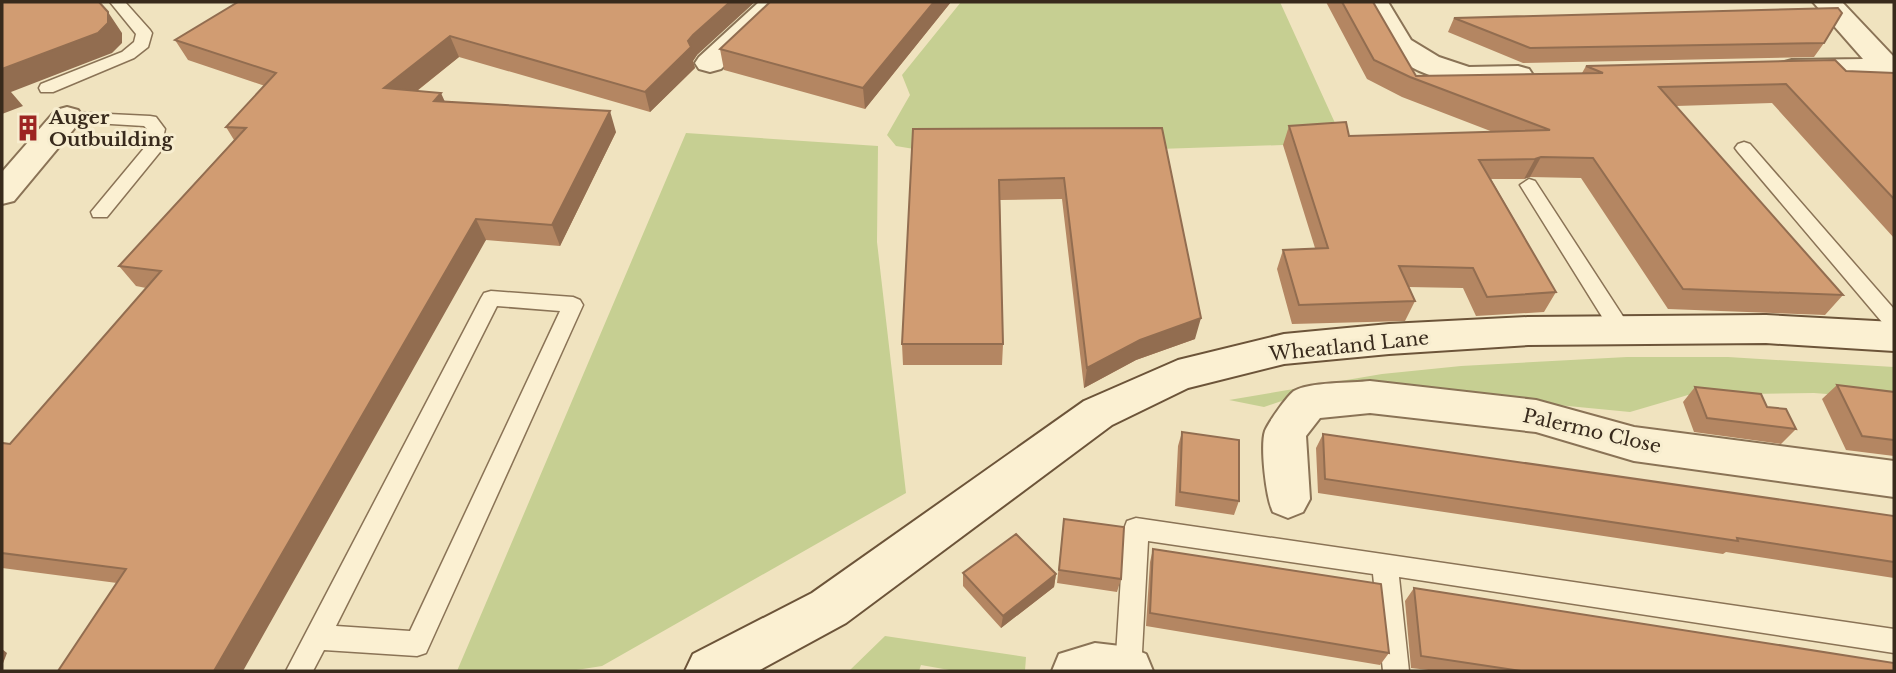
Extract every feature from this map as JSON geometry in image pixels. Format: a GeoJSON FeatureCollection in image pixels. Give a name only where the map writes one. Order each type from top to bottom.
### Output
{"type":"FeatureCollection","features":[{"type":"Feature","properties":{"kind":"street"},"geometry":{"type":"LineString","coordinates":[[710,63],[775,2]]}},
{"type":"Feature","properties":{"kind":"street"},"geometry":{"type":"LineString","coordinates":[[1374,2],[1400,46],[1428,63],[1467,76],[1548,74]]}},
{"type":"Feature","properties":{"kind":"street"},"geometry":{"type":"LineString","coordinates":[[1827,2],[1891,71]]}},
{"type":"Feature","properties":{"kind":"street"},"geometry":{"type":"LineString","coordinates":[[1765,70],[1891,71]]}},
{"type":"Feature","properties":{"kind":"street"},"geometry":{"type":"LineString","coordinates":[[2,193],[66,117]]}},
{"type":"Feature","properties":{"kind":"street","name":"Wheatland Lane"},"geometry":{"type":"LineString","coordinates":[[725,667],[830,608],[1098,413],[1178,375],[1284,349],[1389,339],[1528,331],[1766,329],[1894,337]]}},
{"type":"Feature","properties":{"kind":"street","name":"Palermo Close"},"geometry":{"type":"LineString","coordinates":[[1288,499],[1284,433],[1308,403],[1370,397],[1536,416],[1634,444],[1894,479]]}},
{"type":"Feature","properties":{"kind":"street"},"geometry":{"type":"LineString","coordinates":[[1076,671],[1096,666],[1129,671]]}},
{"type":"Feature","properties":{"kind":"lane"},"geometry":{"type":"LineString","coordinates":[[47,88],[128,55],[142,44],[144,33],[117,2]]}},
{"type":"Feature","properties":{"kind":"lane"},"geometry":{"type":"LineString","coordinates":[[66,117],[129,118],[150,121],[156,129],[154,148],[100,212]]}},
{"type":"Feature","properties":{"kind":"lane"},"geometry":{"type":"LineString","coordinates":[[1744,148],[1894,323]]}},
{"type":"Feature","properties":{"kind":"lane"},"geometry":{"type":"LineString","coordinates":[[1529,185],[1621,330]]}},
{"type":"Feature","properties":{"kind":"lane"},"geometry":{"type":"LineString","coordinates":[[299,671],[316,637],[491,298],[573,305],[417,644],[316,637]]}},
{"type":"Feature","properties":{"kind":"lane"},"geometry":{"type":"LineString","coordinates":[[1129,671],[1136,529],[1894,641]]}},
{"type":"Feature","properties":{"kind":"lane"},"geometry":{"type":"LineString","coordinates":[[1385,564],[1396,671]]}},
{"type":"Feature","properties":{"kind":"green space"},"geometry":{"type":"Polygon","coordinates":[[[961,2],[1280,2],[1350,156],[1283,145],[1158,149],[914,149],[896,146],[887,135],[910,95],[902,75],[961,2]]]}},
{"type":"Feature","properties":{"kind":"green space"},"geometry":{"type":"Polygon","coordinates":[[[686,133],[878,146],[877,242],[906,493],[602,666],[570,671],[457,671],[686,133]]]}},
{"type":"Feature","properties":{"kind":"green space"},"geometry":{"type":"Polygon","coordinates":[[[1627,357],[1728,357],[1894,367],[1894,403],[1877,398],[1814,393],[1688,395],[1630,412],[1380,388],[1302,394],[1264,407],[1229,400],[1382,374],[1461,366],[1627,357]]]}},
{"type":"Feature","properties":{"kind":"green space"},"geometry":{"type":"Polygon","coordinates":[[[885,636],[1026,657],[1025,671],[955,671],[921,665],[919,671],[849,671],[885,636]]]}},
{"type":"Feature","properties":{"kind":"building"},"geometry":{"type":"Polygon","coordinates":[[[2,2],[99,2],[108,12],[108,23],[98,33],[2,69],[2,2]]]}},
{"type":"Feature","properties":{"kind":"building"},"geometry":{"type":"Polygon","coordinates":[[[238,2],[730,2],[693,35],[688,41],[691,47],[645,92],[450,36],[384,88],[441,93],[434,101],[610,111],[552,225],[476,219],[214,671],[58,671],[126,569],[2,553],[2,443],[10,444],[161,271],[119,266],[246,128],[226,127],[276,73],[175,40],[238,2]]]}},
{"type":"Feature","properties":{"kind":"building"},"geometry":{"type":"Polygon","coordinates":[[[770,2],[934,2],[863,88],[720,49],[770,2]]]}},
{"type":"Feature","properties":{"kind":"building"},"geometry":{"type":"Polygon","coordinates":[[[1342,2],[1373,2],[1416,76],[1603,73],[1586,66],[1835,60],[1846,71],[1894,73],[1894,199],[1786,84],[1659,87],[1843,295],[1683,289],[1593,158],[1541,157],[1479,160],[1556,292],[1487,297],[1473,268],[1399,266],[1415,301],[1299,305],[1283,250],[1328,248],[1289,126],[1346,122],[1349,136],[1550,130],[1410,77],[1374,60],[1342,2]]]}},
{"type":"Feature","properties":{"kind":"building"},"geometry":{"type":"Polygon","coordinates":[[[1838,8],[1842,13],[1824,43],[1530,48],[1454,18],[1838,8]]]}},
{"type":"Feature","properties":{"kind":"building"},"geometry":{"type":"Polygon","coordinates":[[[1162,128],[1201,318],[1140,340],[1087,368],[1064,178],[999,180],[1003,344],[902,344],[913,129],[1162,128]]]}},
{"type":"Feature","properties":{"kind":"building"},"geometry":{"type":"Polygon","coordinates":[[[1837,385],[1894,392],[1894,440],[1862,436],[1837,385]]]}},
{"type":"Feature","properties":{"kind":"building"},"geometry":{"type":"Polygon","coordinates":[[[1695,387],[1761,394],[1767,407],[1786,409],[1796,429],[1707,418],[1695,387]]]}},
{"type":"Feature","properties":{"kind":"building"},"geometry":{"type":"Polygon","coordinates":[[[1182,432],[1239,440],[1239,501],[1180,492],[1182,432]]]}},
{"type":"Feature","properties":{"kind":"building"},"geometry":{"type":"Polygon","coordinates":[[[1323,434],[1894,516],[1894,562],[1325,479],[1323,434]]]}},
{"type":"Feature","properties":{"kind":"building"},"geometry":{"type":"Polygon","coordinates":[[[1064,519],[1124,527],[1121,579],[1059,570],[1064,519]]]}},
{"type":"Feature","properties":{"kind":"building"},"geometry":{"type":"Polygon","coordinates":[[[1016,534],[1056,574],[1003,616],[963,573],[1016,534]]]}},
{"type":"Feature","properties":{"kind":"building"},"geometry":{"type":"Polygon","coordinates":[[[1153,549],[1381,584],[1389,653],[1150,613],[1153,549]]]}},
{"type":"Feature","properties":{"kind":"building"},"geometry":{"type":"Polygon","coordinates":[[[1414,588],[1894,663],[1894,671],[1521,671],[1421,656],[1414,588]]]}},
{"type":"Feature","properties":{"kind":"place","name":"Auger Outbuilding"},"geometry":{"type":"Point","coordinates":[28,128]}}]}
